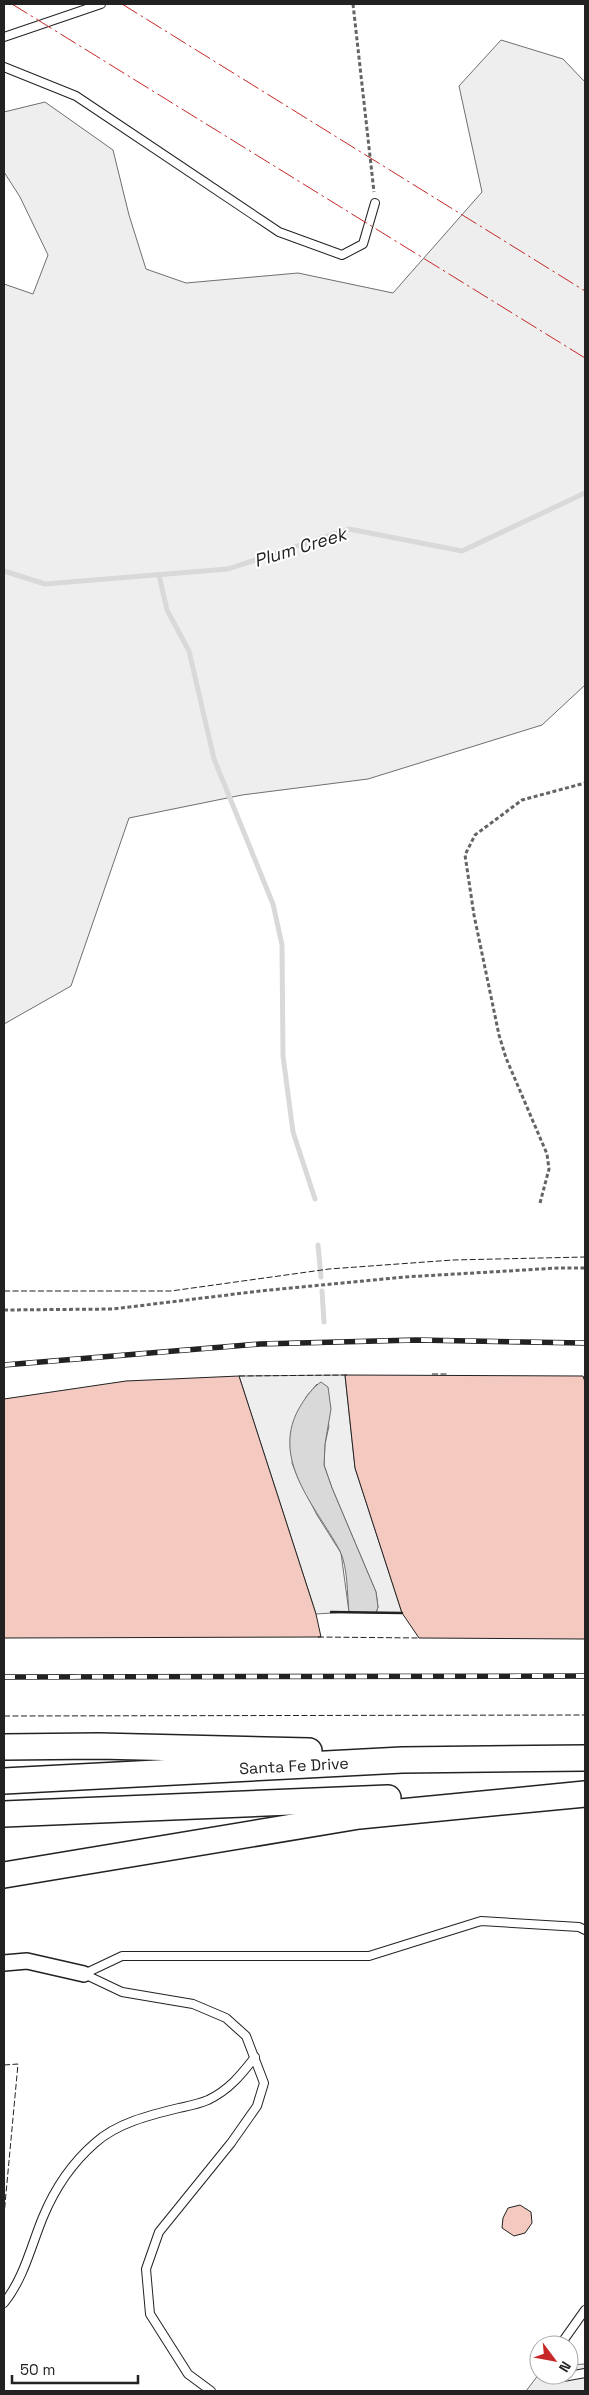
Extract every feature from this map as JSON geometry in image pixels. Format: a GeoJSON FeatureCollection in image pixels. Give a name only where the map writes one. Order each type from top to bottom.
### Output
{"type":"FeatureCollection","features":[{"type":"Feature","properties":{"kind":"highway"},"geometry":{"type":"LineString","coordinates":[[4,1748],[99,1746],[235,1748],[488,1759]]}},
{"type":"Feature","properties":{"kind":"highway","name":"Santa Fe Drive"},"geometry":{"type":"LineString","coordinates":[[4,1781],[402,1760],[585,1758]]}},
{"type":"Feature","properties":{"kind":"highway"},"geometry":{"type":"LineString","coordinates":[[4,1814],[585,1792]]}},
{"type":"Feature","properties":{"kind":"highway"},"geometry":{"type":"LineString","coordinates":[[4,1875],[359,1816],[585,1792]]}},
{"type":"Feature","properties":{"kind":"street"},"geometry":{"type":"LineString","coordinates":[[4,1963],[27,1962],[84,1974]]}},
{"type":"Feature","properties":{"kind":"lane"},"geometry":{"type":"LineString","coordinates":[[4,37],[101,4]]}},
{"type":"Feature","properties":{"kind":"lane"},"geometry":{"type":"LineString","coordinates":[[4,67],[76,96],[279,232],[342,255],[363,244],[376,203]]}},
{"type":"Feature","properties":{"kind":"lane"},"geometry":{"type":"LineString","coordinates":[[84,1974],[122,1956],[369,1956],[481,1921],[585,1930]]}},
{"type":"Feature","properties":{"kind":"lane"},"geometry":{"type":"LineString","coordinates":[[84,1974],[122,1992],[193,2004],[226,2018],[246,2036],[264,2083],[257,2106],[231,2143],[159,2232],[146,2269],[150,2314],[188,2374],[211,2391]]}},
{"type":"Feature","properties":{"kind":"lane"},"geometry":{"type":"LineString","coordinates":[[4,2303],[27,2263],[57,2188],[75,2162],[97,2141],[119,2127],[156,2114],[207,2101],[236,2081],[255,2057]]}},
{"type":"Feature","properties":{"kind":"lane"},"geometry":{"type":"LineString","coordinates":[[567,2335],[585,2310]]}},
{"type":"Feature","properties":{"kind":"path"},"geometry":{"type":"LineString","coordinates":[[353,4],[376,203]]}},
{"type":"Feature","properties":{"kind":"path"},"geometry":{"type":"LineString","coordinates":[[540,1203],[549,1169],[547,1154],[506,1058],[499,1034],[474,915],[465,854],[475,835],[522,800],[585,783]]}},
{"type":"Feature","properties":{"kind":"path"},"geometry":{"type":"LineString","coordinates":[[4,1310],[113,1309],[260,1291],[405,1277],[585,1268]]}},
{"type":"Feature","properties":{"kind":"shaded area"},"geometry":{"type":"Polygon","coordinates":[[[501,40],[563,59],[585,82],[585,685],[542,725],[368,779],[242,795],[129,818],[71,986],[4,1024],[4,284],[33,294],[48,255],[20,197],[4,172],[4,112],[45,102],[113,150],[129,215],[146,269],[186,283],[298,273],[393,293],[482,192],[459,86],[501,40]]]}},
{"type":"Feature","properties":{"kind":"shaded area"},"geometry":{"type":"Polygon","coordinates":[[[345,1375],[355,1468],[402,1613],[376,1613],[378,1607],[376,1592],[324,1465],[325,1444],[329,1426],[317,1384],[306,1397],[292,1463],[317,1515],[341,1553],[349,1612],[316,1614],[239,1376],[345,1375]]]}},
{"type":"Feature","properties":{"kind":"shaded area"},"geometry":{"type":"Polygon","coordinates":[[[321,1382],[328,1387],[331,1409],[325,1444],[324,1465],[376,1592],[378,1607],[376,1613],[349,1612],[343,1558],[308,1499],[293,1463],[290,1444],[292,1425],[305,1399],[312,1389],[321,1382]]]}},
{"type":"Feature","properties":{"kind":"shaded area"},"geometry":{"type":"Polygon","coordinates":[[[579,2364],[585,2364],[585,2391],[526,2391],[531,2385],[579,2385],[579,2364]]]}},
{"type":"Feature","properties":{"kind":"building"},"geometry":{"type":"Polygon","coordinates":[[[345,1375],[583,1376],[585,1382],[585,1639],[419,1638],[402,1613],[355,1468],[345,1375]]]}},
{"type":"Feature","properties":{"kind":"building"},"geometry":{"type":"Polygon","coordinates":[[[239,1376],[316,1614],[321,1637],[4,1638],[4,1399],[126,1381],[239,1376]]]}},
{"type":"Feature","properties":{"kind":"building"},"geometry":{"type":"Polygon","coordinates":[[[520,2205],[531,2212],[532,2223],[525,2233],[514,2236],[502,2228],[503,2218],[508,2208],[520,2205]]]}},
{"type":"Feature","properties":{"kind":"waterway","name":"Plum Creek"},"geometry":{"type":"LineString","coordinates":[[4,571],[45,584],[228,569],[349,529],[462,551],[585,493]]}},
{"type":"Feature","properties":{"kind":"waterway"},"geometry":{"type":"LineString","coordinates":[[159,575],[167,610],[189,651],[214,759],[273,904],[282,945],[283,1056],[293,1132],[315,1199]]}},
{"type":"Feature","properties":{"kind":"waterway"},"geometry":{"type":"LineString","coordinates":[[318,1245],[321,1277]]}},
{"type":"Feature","properties":{"kind":"waterway"},"geometry":{"type":"LineString","coordinates":[[322,1291],[324,1322]]}},
{"type":"Feature","properties":{"kind":"railway"},"geometry":{"type":"LineString","coordinates":[[4,1365],[260,1344],[416,1340],[585,1343]]}},
{"type":"Feature","properties":{"kind":"railway"},"geometry":{"type":"LineString","coordinates":[[4,1677],[585,1676]]}},
{"type":"Feature","properties":{"kind":"fence"},"geometry":{"type":"LineString","coordinates":[[4,1291],[171,1291],[329,1269],[453,1260],[585,1257]]}},
{"type":"Feature","properties":{"kind":"fence"},"geometry":{"type":"LineString","coordinates":[[432,1374],[449,1374]]}},
{"type":"Feature","properties":{"kind":"fence"},"geometry":{"type":"LineString","coordinates":[[239,1376],[347,1375]]}},
{"type":"Feature","properties":{"kind":"fence"},"geometry":{"type":"LineString","coordinates":[[318,1637],[420,1638]]}},
{"type":"Feature","properties":{"kind":"fence"},"geometry":{"type":"LineString","coordinates":[[4,1716],[585,1715]]}},
{"type":"Feature","properties":{"kind":"fence"},"geometry":{"type":"LineString","coordinates":[[4,2065],[18,2064],[4,2215]]}},
{"type":"Feature","properties":{"kind":"wall"},"geometry":{"type":"LineString","coordinates":[[331,1612],[402,1613]]}},
{"type":"Feature","properties":{"kind":"power"},"geometry":{"type":"LineString","coordinates":[[12,4],[585,358]]}},
{"type":"Feature","properties":{"kind":"power"},"geometry":{"type":"LineString","coordinates":[[122,4],[585,291]]}}]}
